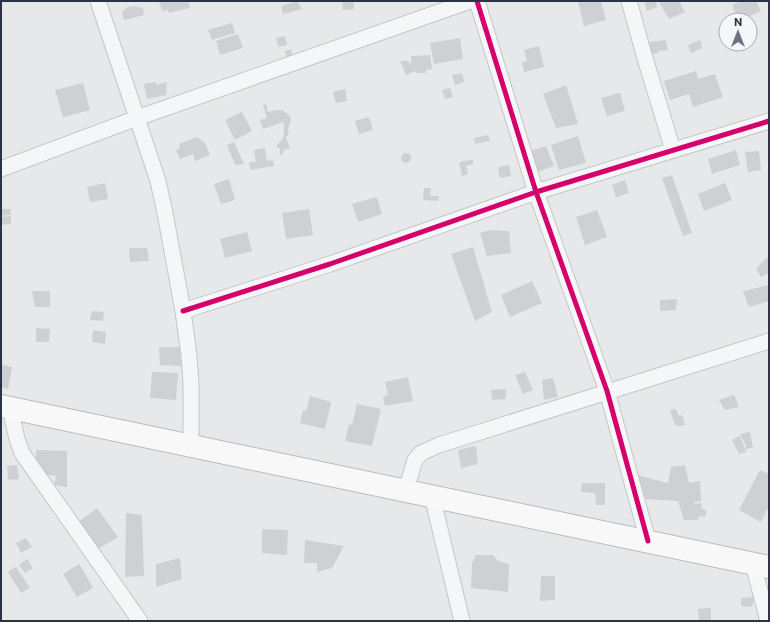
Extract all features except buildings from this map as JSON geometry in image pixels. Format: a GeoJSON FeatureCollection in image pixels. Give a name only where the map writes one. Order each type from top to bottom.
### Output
{"type":"FeatureCollection","features":[{"type":"Feature","properties":{"kind":"highway"},"geometry":{"type":"LineString","coordinates":[[6,407],[761,565]]}},
{"type":"Feature","properties":{"kind":"street"},"geometry":{"type":"LineString","coordinates":[[98,1],[158,181],[165,212],[190,355],[191,446]]}},
{"type":"Feature","properties":{"kind":"street"},"geometry":{"type":"LineString","coordinates":[[1,169],[137,118],[470,1]]}},
{"type":"Feature","properties":{"kind":"street"},"geometry":{"type":"LineString","coordinates":[[477,1],[536,192],[607,391],[648,541]]}},
{"type":"Feature","properties":{"kind":"street"},"geometry":{"type":"LineString","coordinates":[[629,1],[673,150]]}},
{"type":"Feature","properties":{"kind":"street"},"geometry":{"type":"LineString","coordinates":[[183,311],[330,264],[536,192],[769,122]]}},
{"type":"Feature","properties":{"kind":"street"},"geometry":{"type":"LineString","coordinates":[[406,490],[415,460],[421,453],[439,445],[769,341]]}},
{"type":"Feature","properties":{"kind":"street"},"geometry":{"type":"LineString","coordinates":[[6,407],[22,453],[140,621]]}},
{"type":"Feature","properties":{"kind":"street"},"geometry":{"type":"LineString","coordinates":[[432,496],[462,621]]}},
{"type":"Feature","properties":{"kind":"street"},"geometry":{"type":"LineString","coordinates":[[761,565],[768,621]]}},
{"type":"Feature","properties":{"kind":"cycle path"},"geometry":{"type":"LineString","coordinates":[[477,1],[536,192],[607,391],[648,541]]}},
{"type":"Feature","properties":{"kind":"cycle path"},"geometry":{"type":"LineString","coordinates":[[183,311],[330,264],[536,192],[769,121]]}}]}
